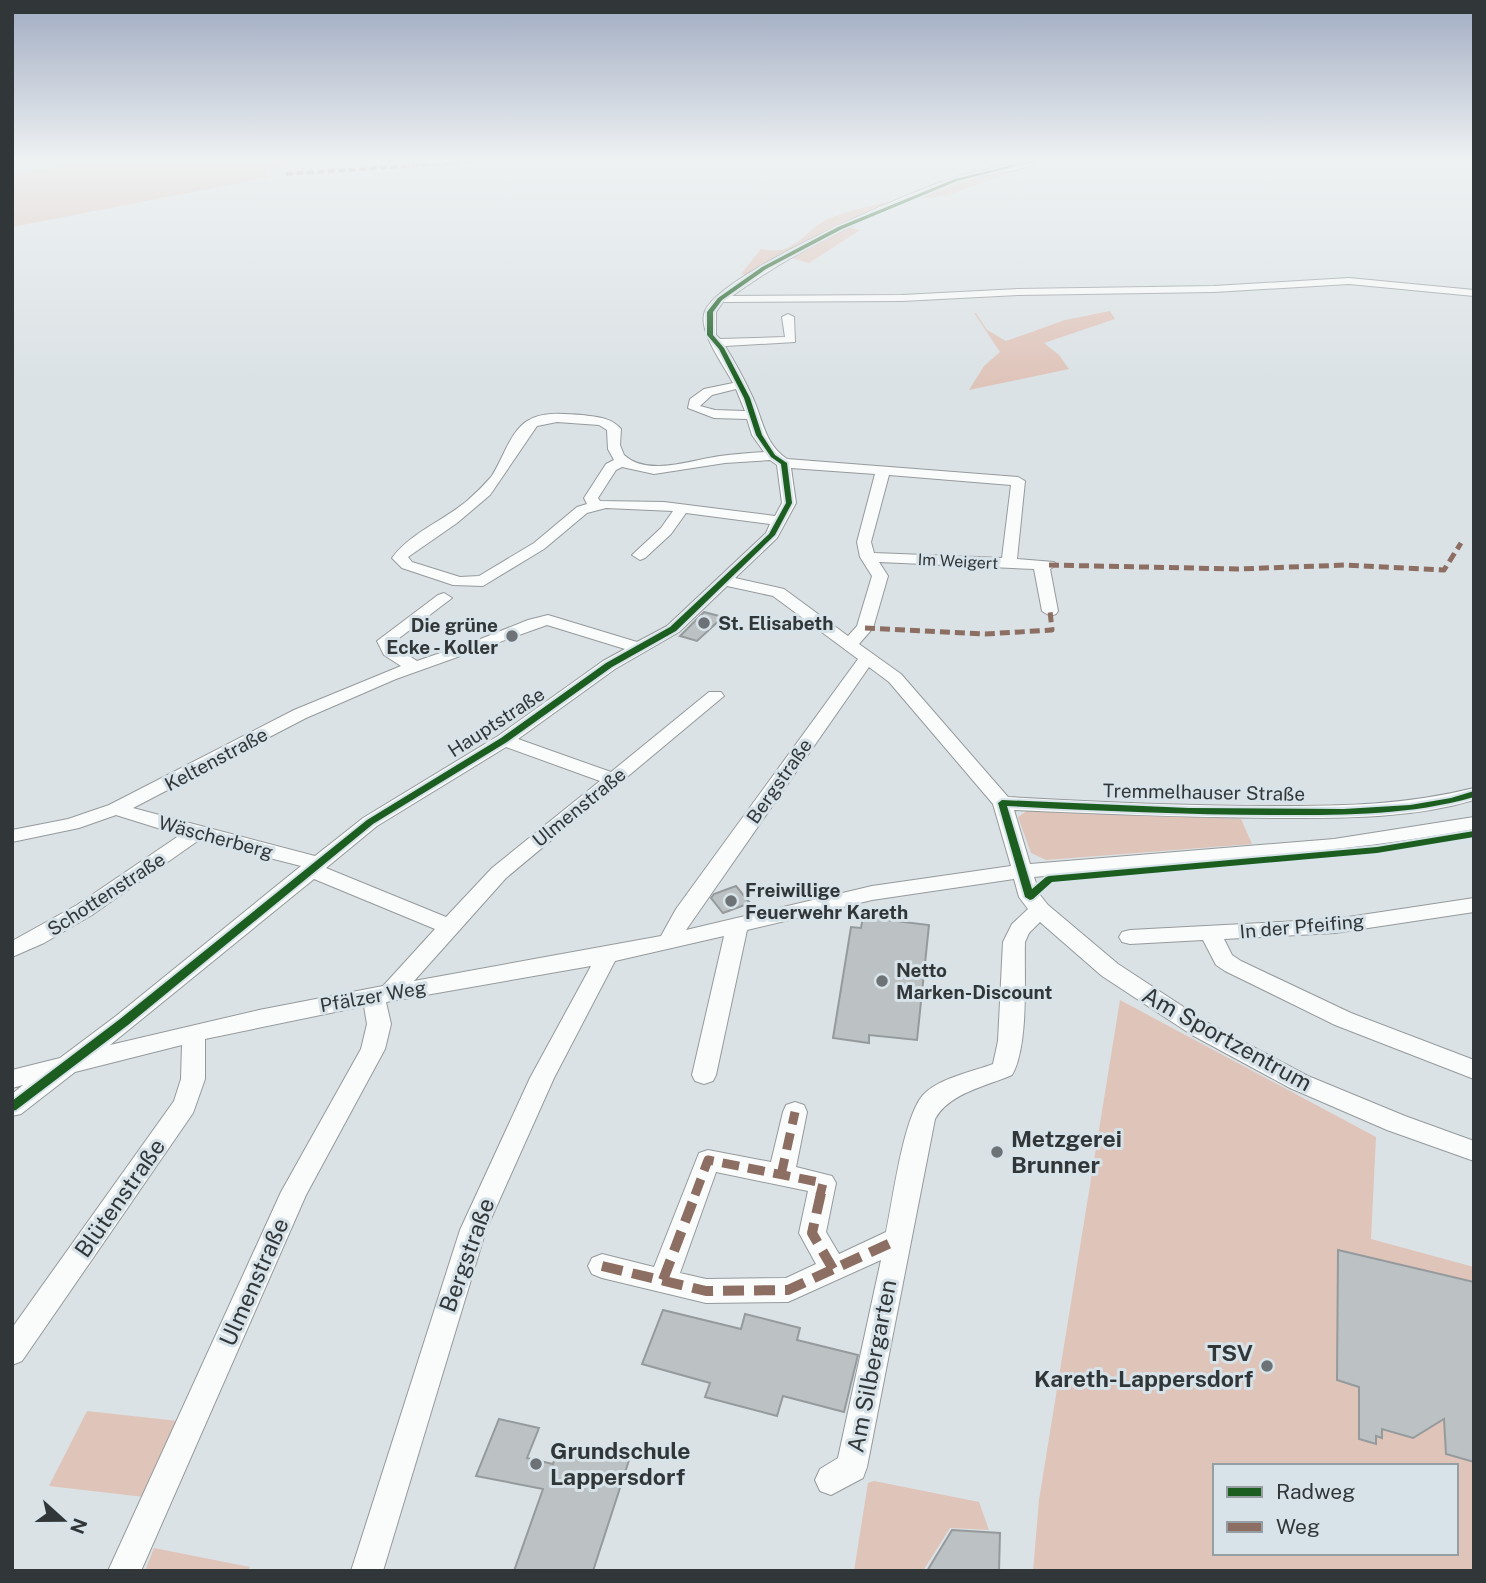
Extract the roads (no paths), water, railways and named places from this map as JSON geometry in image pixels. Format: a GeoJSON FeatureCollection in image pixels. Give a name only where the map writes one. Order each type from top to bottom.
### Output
{"type":"FeatureCollection","features":[{"type":"Feature","properties":{"kind":"street"},"geometry":{"type":"LineString","coordinates":[[725,295],[780,259],[830,234]]}},
{"type":"Feature","properties":{"kind":"street"},"geometry":{"type":"LineString","coordinates":[[725,295],[891,299],[1028,292],[1214,289],[1349,281],[1474,293]]}},
{"type":"Feature","properties":{"kind":"street","name":"Hauptstraße"},"geometry":{"type":"LineString","coordinates":[[12,1107],[62,1066],[124,1022],[312,866],[390,809],[504,740],[609,665],[673,629],[765,543],[789,502],[778,459],[759,435],[740,385],[710,335],[710,312],[725,295]]}},
{"type":"Feature","properties":{"kind":"street"},"geometry":{"type":"LineString","coordinates":[[716,343],[791,340],[788,317]]}},
{"type":"Feature","properties":{"kind":"street"},"geometry":{"type":"LineString","coordinates":[[740,385],[708,392],[694,402],[695,408],[714,414],[751,415]]}},
{"type":"Feature","properties":{"kind":"street"},"geometry":{"type":"LineString","coordinates":[[578,420],[587,402]]}},
{"type":"Feature","properties":{"kind":"street"},"geometry":{"type":"LineString","coordinates":[[779,521],[682,508],[595,505],[582,510],[539,546],[484,581],[459,582],[407,565],[400,558],[405,551],[450,521],[489,487],[531,424],[549,419],[600,421],[612,425],[615,451],[622,462],[641,468],[661,470],[718,460],[778,459],[944,477],[1038,481]]}},
{"type":"Feature","properties":{"kind":"street"},"geometry":{"type":"LineString","coordinates":[[595,505],[591,498],[611,467],[622,462]]}},
{"type":"Feature","properties":{"kind":"street"},"geometry":{"type":"LineString","coordinates":[[849,644],[865,628],[880,576],[868,556],[864,542],[883,470]]}},
{"type":"Feature","properties":{"kind":"street"},"geometry":{"type":"LineString","coordinates":[[1009,564],[1018,481]]}},
{"type":"Feature","properties":{"kind":"street"},"geometry":{"type":"LineString","coordinates":[[640,555],[666,531],[682,508]]}},
{"type":"Feature","properties":{"kind":"street","name":"Im Weigert"},"geometry":{"type":"LineString","coordinates":[[868,556],[1045,565],[1050,611]]}},
{"type":"Feature","properties":{"kind":"street"},"geometry":{"type":"LineString","coordinates":[[725,581],[778,592],[895,678],[1002,803],[1024,871]]}},
{"type":"Feature","properties":{"kind":"street"},"geometry":{"type":"LineString","coordinates":[[415,667],[390,651],[385,641],[444,598]]}},
{"type":"Feature","properties":{"kind":"street","name":"Keltenstraße"},"geometry":{"type":"LineString","coordinates":[[12,836],[72,824],[116,809],[300,714],[415,667],[484,644],[534,623],[548,620],[638,648]]}},
{"type":"Feature","properties":{"kind":"street","name":"Bergstraße"},"geometry":{"type":"LineString","coordinates":[[669,941],[684,914],[868,657]]}},
{"type":"Feature","properties":{"kind":"street","name":"Ulmenstraße"},"geometry":{"type":"LineString","coordinates":[[124,1571],[294,1192],[373,1049],[379,1024],[381,995],[450,927],[499,873],[715,696]]}},
{"type":"Feature","properties":{"kind":"street"},"geometry":{"type":"LineString","coordinates":[[504,740],[613,779]]}},
{"type":"Feature","properties":{"kind":"street","name":"Tremmelhauser Straße"},"geometry":{"type":"LineString","coordinates":[[1002,803],[1220,813],[1358,812],[1444,804],[1474,794]]}},
{"type":"Feature","properties":{"kind":"street","name":"Wäscherberg"},"geometry":{"type":"LineString","coordinates":[[116,809],[312,866]]}},
{"type":"Feature","properties":{"kind":"street","name":"Pfälzer Weg"},"geometry":{"type":"LineString","coordinates":[[12,1079],[193,1033],[381,995],[607,955],[835,899],[1024,871],[1323,847],[1474,823]]}},
{"type":"Feature","properties":{"kind":"street","name":"Schottenstraße"},"geometry":{"type":"LineString","coordinates":[[12,950],[100,902],[196,833]]}},
{"type":"Feature","properties":{"kind":"street"},"geometry":{"type":"LineString","coordinates":[[312,866],[450,927]]}},
{"type":"Feature","properties":{"kind":"street","name":"Am Sportzentrum"},"geometry":{"type":"LineString","coordinates":[[1024,871],[1030,897],[1040,910],[1110,970],[1234,1048],[1351,1105],[1474,1151]]}},
{"type":"Feature","properties":{"kind":"street","name":"In der Pfeifing"},"geometry":{"type":"LineString","coordinates":[[1130,937],[1335,926],[1474,905]]}},
{"type":"Feature","properties":{"kind":"street","name":"Am Silbergarten"},"geometry":{"type":"LineString","coordinates":[[831,1480],[852,1467],[923,1119],[932,1102],[946,1093],[1004,1069],[1010,1041],[1014,942],[1020,929],[1040,910]]}},
{"type":"Feature","properties":{"kind":"street"},"geometry":{"type":"LineString","coordinates":[[704,1075],[737,924]]}},
{"type":"Feature","properties":{"kind":"street"},"geometry":{"type":"LineString","coordinates":[[1210,933],[1224,960],[1233,966],[1343,1019],[1474,1070]]}},
{"type":"Feature","properties":{"kind":"street","name":"Bergstraße"},"geometry":{"type":"LineString","coordinates":[[368,1571],[473,1230],[541,1078],[595,983],[607,955]]}},
{"type":"Feature","properties":{"kind":"street","name":"Blütenstraße"},"geometry":{"type":"LineString","coordinates":[[12,1352],[184,1106],[193,1090],[196,1070],[193,1033]]}},
{"type":"Feature","properties":{"kind":"street"},"geometry":{"type":"LineString","coordinates":[[781,1175],[795,1112]]}},
{"type":"Feature","properties":{"kind":"street"},"geometry":{"type":"LineString","coordinates":[[663,1280],[708,1160],[823,1183],[812,1233],[834,1269]]}},
{"type":"Feature","properties":{"kind":"street","name":"Am Silbergarten"},"geometry":{"type":"LineString","coordinates":[[602,1266],[706,1291],[788,1290],[897,1240]]}},
{"type":"Feature","properties":{"kind":"place","name":"St. Elisabeth"},"geometry":{"type":"Point","coordinates":[704,623]}},
{"type":"Feature","properties":{"kind":"place","name":"Die grüne Ecke - Koller"},"geometry":{"type":"Point","coordinates":[512,636]}},
{"type":"Feature","properties":{"kind":"place","name":"Freiwillige Feuerwehr Kareth"},"geometry":{"type":"Point","coordinates":[731,901]}},
{"type":"Feature","properties":{"kind":"place","name":"Netto Marken-Discount"},"geometry":{"type":"Point","coordinates":[882,981]}},
{"type":"Feature","properties":{"kind":"place","name":"Metzgerei Brunner"},"geometry":{"type":"Point","coordinates":[997,1152]}},
{"type":"Feature","properties":{"kind":"place","name":"TSV Kareth-Lappersdorf"},"geometry":{"type":"Point","coordinates":[1267,1366]}},
{"type":"Feature","properties":{"kind":"place","name":"Grundschule Lappersdorf"},"geometry":{"type":"Point","coordinates":[536,1464]}}]}
